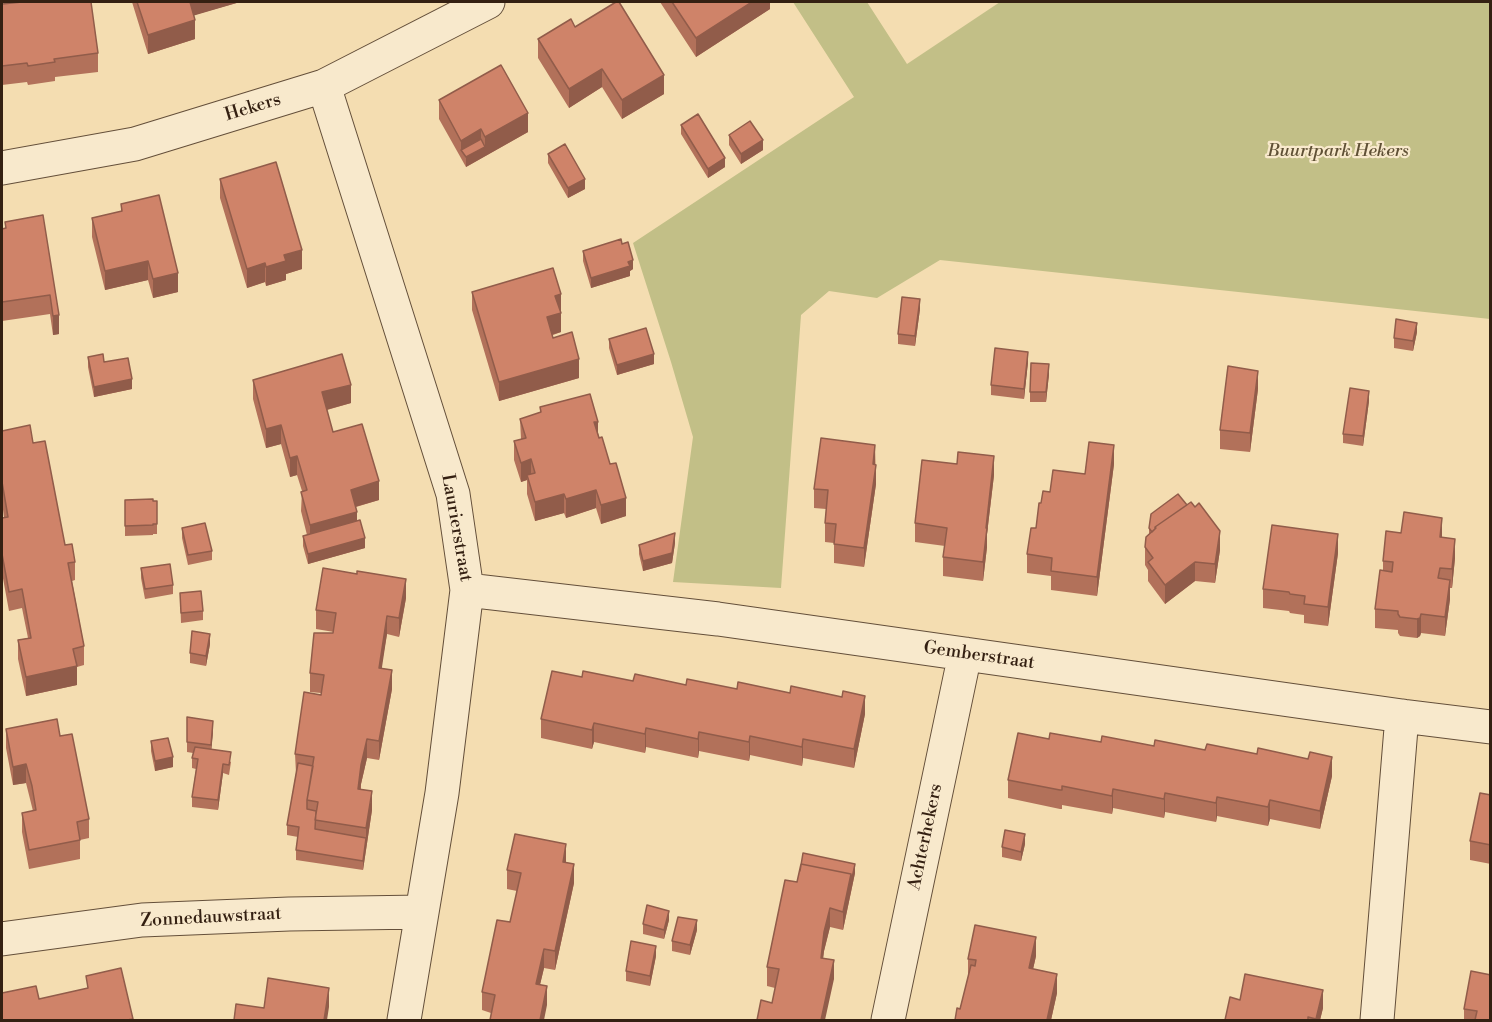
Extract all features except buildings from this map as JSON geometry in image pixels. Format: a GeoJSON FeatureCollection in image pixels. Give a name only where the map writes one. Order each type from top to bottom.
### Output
{"type":"FeatureCollection","features":[{"type":"Feature","properties":{"kind":"street","name":"Hekers"},"geometry":{"type":"LineString","coordinates":[[2,168],[135,144],[324,86],[488,2]]}},
{"type":"Feature","properties":{"kind":"street","name":"Laurierstraat"},"geometry":{"type":"LineString","coordinates":[[324,86],[453,494],[467,590],[442,793],[404,1020]]}},
{"type":"Feature","properties":{"kind":"street","name":"Gemberstraat"},"geometry":{"type":"LineString","coordinates":[[467,590],[718,619],[1491,727]]}},
{"type":"Feature","properties":{"kind":"street","name":"Achterhekers"},"geometry":{"type":"LineString","coordinates":[[888,1020],[965,654]]}},
{"type":"Feature","properties":{"kind":"street"},"geometry":{"type":"LineString","coordinates":[[1377,1020],[1402,716]]}},
{"type":"Feature","properties":{"kind":"street","name":"Zonnedauwstraat"},"geometry":{"type":"LineString","coordinates":[[2,939],[142,920],[422,912]]}},
{"type":"Feature","properties":{"kind":"green space","name":"Buurtpark Hekers"},"geometry":{"type":"Polygon","coordinates":[[[793,2],[867,2],[907,64],[1000,2],[1490,2],[1490,319],[940,260],[877,298],[829,291],[801,315],[781,588],[673,582],[693,437],[633,243],[854,97],[793,2]]]}}]}
